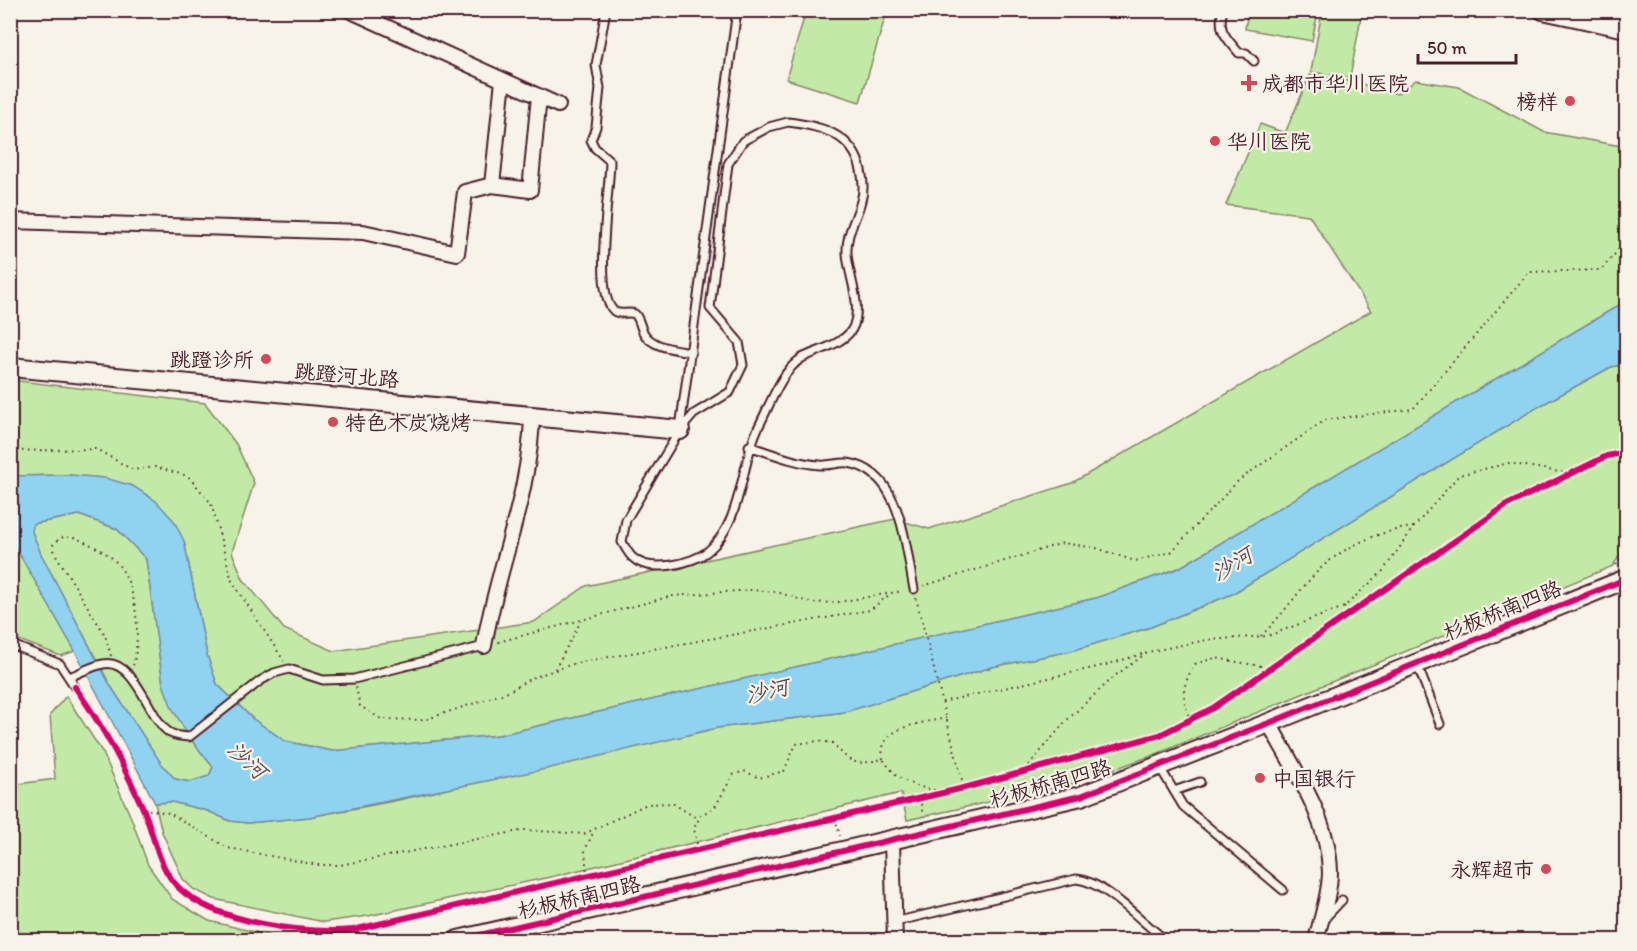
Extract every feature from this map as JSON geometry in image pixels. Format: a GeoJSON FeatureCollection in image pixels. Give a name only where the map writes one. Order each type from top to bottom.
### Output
{"type":"FeatureCollection","features":[{"type":"Feature","properties":{"kind":"street"},"geometry":{"type":"LineString","coordinates":[[349,10],[558,105]]}},
{"type":"Feature","properties":{"kind":"street"},"geometry":{"type":"LineString","coordinates":[[1543,10],[1626,28]]}},
{"type":"Feature","properties":{"kind":"street"},"geometry":{"type":"LineString","coordinates":[[492,184],[503,80]]}},
{"type":"Feature","properties":{"kind":"street"},"geometry":{"type":"LineString","coordinates":[[10,221],[363,232],[458,253],[465,192],[492,184],[530,190],[539,96]]}},
{"type":"Feature","properties":{"kind":"street","name":"跳蹬河北路"},"geometry":{"type":"LineString","coordinates":[[10,366],[532,414],[680,430]]}},
{"type":"Feature","properties":{"kind":"street"},"geometry":{"type":"LineString","coordinates":[[484,646],[489,613],[531,450],[532,414]]}},
{"type":"Feature","properties":{"kind":"street","name":"杉板桥南四路"},"geometry":{"type":"LineString","coordinates":[[458,940],[490,938],[1081,796],[1417,663],[1621,573]]}},
{"type":"Feature","properties":{"kind":"street"},"geometry":{"type":"LineString","coordinates":[[1269,723],[1319,818],[1328,845],[1330,874],[1316,940]]}},
{"type":"Feature","properties":{"kind":"street"},"geometry":{"type":"LineString","coordinates":[[892,841],[895,940]]}},
{"type":"Feature","properties":{"kind":"lane"},"geometry":{"type":"LineString","coordinates":[[606,10],[596,65],[600,88],[597,117],[591,140],[595,148],[610,161],[603,274],[607,298],[610,307],[616,313],[635,314],[645,335],[652,341],[671,349],[691,352]]}},
{"type":"Feature","properties":{"kind":"lane"},"geometry":{"type":"LineString","coordinates":[[680,430],[737,10]]}},
{"type":"Feature","properties":{"kind":"lane"},"geometry":{"type":"LineString","coordinates":[[1223,10],[1220,23],[1225,38],[1239,52],[1246,53],[1254,61]]}},
{"type":"Feature","properties":{"kind":"lane"},"geometry":{"type":"LineString","coordinates":[[788,122],[814,125],[848,142],[858,156],[862,178],[862,200],[847,235],[847,254],[856,311],[854,326],[847,336],[793,364],[749,446],[732,515],[710,549],[697,558],[653,566],[633,559],[622,542],[626,520],[680,430],[694,414],[730,392],[743,365],[739,342],[710,308],[728,164],[743,141],[769,127],[788,122]]}},
{"type":"Feature","properties":{"kind":"lane"},"geometry":{"type":"LineString","coordinates":[[749,446],[800,463],[824,465],[847,463],[869,470],[880,479],[889,491],[896,512],[914,589]]}},
{"type":"Feature","properties":{"kind":"lane"},"geometry":{"type":"LineString","coordinates":[[10,644],[60,664],[75,687]]}},
{"type":"Feature","properties":{"kind":"lane"},"geometry":{"type":"LineString","coordinates":[[69,677],[109,664],[130,675],[164,729],[176,736],[189,737],[260,681],[289,669],[323,680],[354,679],[484,646]]}},
{"type":"Feature","properties":{"kind":"lane"},"geometry":{"type":"LineString","coordinates":[[1417,663],[1440,724]]}},
{"type":"Feature","properties":{"kind":"lane"},"geometry":{"type":"LineString","coordinates":[[1159,766],[1183,806],[1283,890]]}},
{"type":"Feature","properties":{"kind":"lane"},"geometry":{"type":"LineString","coordinates":[[1174,791],[1200,782]]}},
{"type":"Feature","properties":{"kind":"lane"},"geometry":{"type":"LineString","coordinates":[[894,921],[1076,879],[1088,881],[1102,888],[1166,940]]}},
{"type":"Feature","properties":{"kind":"lane"},"geometry":{"type":"LineString","coordinates":[[1320,922],[1342,900]]}},
{"type":"Feature","properties":{"kind":"path"},"geometry":{"type":"LineString","coordinates":[[484,646],[672,596],[726,590],[777,592],[811,603],[838,602],[914,589],[1063,543],[1096,548],[1135,561],[1171,552],[1239,480],[1325,420],[1413,409],[1529,272],[1601,270],[1626,240]]}},
{"type":"Feature","properties":{"kind":"path"},"geometry":{"type":"LineString","coordinates":[[10,451],[96,449],[132,470],[155,468],[188,476],[212,503],[232,581],[289,669]]}},
{"type":"Feature","properties":{"kind":"path"},"geometry":{"type":"LineString","coordinates":[[942,702],[1206,640],[1261,637],[1344,607],[1383,571],[1414,526],[1459,475],[1509,463],[1571,474]]}},
{"type":"Feature","properties":{"kind":"path"},"geometry":{"type":"LineString","coordinates":[[1560,479],[1580,470]]}},
{"type":"Feature","properties":{"kind":"path"},"geometry":{"type":"LineString","coordinates":[[1261,637],[1323,567],[1354,546],[1390,529],[1414,526]]}},
{"type":"Feature","properties":{"kind":"path"},"geometry":{"type":"LineString","coordinates":[[109,664],[105,635],[53,550],[56,540],[60,538],[71,537],[91,545],[114,560],[122,569],[135,613],[136,649],[130,675]]}},
{"type":"Feature","properties":{"kind":"path"},"geometry":{"type":"LineString","coordinates":[[1621,573],[1626,550]]}},
{"type":"Feature","properties":{"kind":"path"},"geometry":{"type":"LineString","coordinates":[[914,589],[964,788]]}},
{"type":"Feature","properties":{"kind":"path"},"geometry":{"type":"LineString","coordinates":[[354,679],[360,706],[381,718],[424,720],[508,692],[531,678],[576,663],[870,610],[891,593]]}},
{"type":"Feature","properties":{"kind":"path"},"geometry":{"type":"LineString","coordinates":[[1344,607],[1348,615]]}},
{"type":"Feature","properties":{"kind":"path"},"geometry":{"type":"LineString","coordinates":[[1339,622],[1358,609]]}},
{"type":"Feature","properties":{"kind":"path"},"geometry":{"type":"LineString","coordinates":[[554,670],[581,621]]}},
{"type":"Feature","properties":{"kind":"path"},"geometry":{"type":"LineString","coordinates":[[1024,770],[1066,721],[1116,675],[1148,652]]}},
{"type":"Feature","properties":{"kind":"path"},"geometry":{"type":"LineString","coordinates":[[1190,721],[1184,701],[1184,683],[1195,664],[1215,658],[1272,668]]}},
{"type":"Feature","properties":{"kind":"path"},"geometry":{"type":"LineString","coordinates":[[1265,673],[1282,661]]}},
{"type":"Feature","properties":{"kind":"path"},"geometry":{"type":"LineString","coordinates":[[1181,726],[1198,717]]}},
{"type":"Feature","properties":{"kind":"path"},"geometry":{"type":"LineString","coordinates":[[946,718],[899,729],[888,736],[881,747],[883,759],[893,774],[908,784],[947,792]]}},
{"type":"Feature","properties":{"kind":"path"},"geometry":{"type":"LineString","coordinates":[[698,850],[694,828],[698,819],[700,815],[715,807],[733,775],[744,771],[759,777],[784,771],[796,744],[818,741],[833,744],[846,759],[858,764],[883,759]]}},
{"type":"Feature","properties":{"kind":"path"},"geometry":{"type":"LineString","coordinates":[[1014,773],[1035,768]]}},
{"type":"Feature","properties":{"kind":"path"},"geometry":{"type":"LineString","coordinates":[[909,801],[974,785]]}},
{"type":"Feature","properties":{"kind":"path"},"geometry":{"type":"LineString","coordinates":[[920,798],[924,819]]}},
{"type":"Feature","properties":{"kind":"path"},"geometry":{"type":"LineString","coordinates":[[139,800],[147,819]]}},
{"type":"Feature","properties":{"kind":"path"},"geometry":{"type":"LineString","coordinates":[[144,809],[169,813],[228,848],[318,865],[340,865],[525,830],[584,834],[647,804],[672,803],[698,819]]}},
{"type":"Feature","properties":{"kind":"path"},"geometry":{"type":"LineString","coordinates":[[824,821],[846,816]]}},
{"type":"Feature","properties":{"kind":"path"},"geometry":{"type":"LineString","coordinates":[[835,818],[839,836],[850,834]]}},
{"type":"Feature","properties":{"kind":"path"},"geometry":{"type":"LineString","coordinates":[[587,876],[584,863],[585,850],[594,831]]}},
{"type":"Feature","properties":{"kind":"path"},"geometry":{"type":"LineString","coordinates":[[687,853],[710,847]]}},
{"type":"Feature","properties":{"kind":"path"},"geometry":{"type":"LineString","coordinates":[[576,879],[598,874]]}},
{"type":"Feature","properties":{"kind":"green space"},"geometry":{"type":"Polygon","coordinates":[[[806,11],[887,11],[860,102],[786,79],[806,11]]]}},
{"type":"Feature","properties":{"kind":"green space"},"geometry":{"type":"Polygon","coordinates":[[[1248,11],[1318,11],[1312,41],[1245,29],[1248,11]]]}},
{"type":"Feature","properties":{"kind":"green space"},"geometry":{"type":"Polygon","coordinates":[[[1322,11],[1362,11],[1350,78],[1311,72],[1322,11]]]}},
{"type":"Feature","properties":{"kind":"green space"},"geometry":{"type":"Polygon","coordinates":[[[1310,75],[1354,82],[1397,94],[1416,80],[1459,87],[1544,132],[1626,147],[1626,301],[1179,568],[1096,598],[499,735],[332,751],[285,741],[253,719],[217,684],[207,655],[184,541],[71,475],[11,476],[11,380],[205,403],[236,444],[254,483],[232,552],[243,579],[284,629],[334,651],[534,622],[586,586],[895,519],[929,529],[1072,483],[1371,311],[1309,215],[1226,205],[1260,124],[1285,133],[1310,75]]]}},
{"type":"Feature","properties":{"kind":"green space"},"geometry":{"type":"Polygon","coordinates":[[[1626,364],[1626,545],[1613,566],[1154,755],[1071,784],[907,820],[901,793],[550,877],[368,916],[324,922],[214,899],[193,889],[183,879],[162,832],[155,803],[172,802],[208,811],[230,821],[248,823],[309,817],[394,801],[717,728],[845,712],[992,667],[1071,651],[1151,627],[1232,594],[1536,408],[1611,367],[1626,364]]]}},
{"type":"Feature","properties":{"kind":"green space"},"geometry":{"type":"Polygon","coordinates":[[[79,515],[117,529],[146,559],[163,684],[189,737],[213,767],[209,776],[190,782],[175,779],[161,764],[110,685],[41,554],[32,532],[33,524],[79,515]]]}},
{"type":"Feature","properties":{"kind":"green space"},"geometry":{"type":"Polygon","coordinates":[[[10,545],[16,548],[75,651],[61,656],[11,637],[10,545]]]}},
{"type":"Feature","properties":{"kind":"green space"},"geometry":{"type":"Polygon","coordinates":[[[66,696],[103,753],[132,820],[148,865],[172,899],[209,921],[288,940],[11,940],[11,785],[55,779],[50,715],[66,696]]]}},
{"type":"Feature","properties":{"kind":"water","name":"沙河"},"geometry":{"type":"Polygon","coordinates":[[[1626,301],[1626,364],[1611,367],[1536,408],[1232,594],[1151,627],[1071,651],[992,667],[845,712],[717,728],[546,769],[309,817],[248,823],[230,821],[208,811],[172,802],[155,803],[75,651],[16,548],[11,545],[10,476],[71,475],[105,478],[133,486],[156,501],[174,521],[184,541],[207,655],[217,684],[253,719],[285,741],[332,751],[499,735],[1096,598],[1179,568],[1626,301]],[[79,515],[33,524],[32,532],[41,554],[110,685],[161,763],[175,779],[190,782],[209,776],[213,767],[189,737],[172,708],[163,684],[146,559],[117,529],[79,515]]]}},
{"type":"Feature","properties":{"kind":"cycle path"},"geometry":{"type":"LineString","coordinates":[[75,687],[120,759],[142,806],[161,860],[179,888],[195,900],[237,918],[286,928],[353,930],[964,788],[1160,735],[1213,708],[1507,505],[1607,456],[1626,452]]}},
{"type":"Feature","properties":{"kind":"cycle path"},"geometry":{"type":"LineString","coordinates":[[458,940],[1081,796],[1626,579]]}},
{"type":"Feature","properties":{"kind":"place","name":"成都市华川医院"},"geometry":{"type":"Point","coordinates":[1249,83]}},
{"type":"Feature","properties":{"kind":"place","name":"榜样"},"geometry":{"type":"Point","coordinates":[1570,101]}},
{"type":"Feature","properties":{"kind":"place","name":"华川医院"},"geometry":{"type":"Point","coordinates":[1215,141]}},
{"type":"Feature","properties":{"kind":"place","name":"跳蹬诊所"},"geometry":{"type":"Point","coordinates":[266,359]}},
{"type":"Feature","properties":{"kind":"place","name":"特色木炭烧烤"},"geometry":{"type":"Point","coordinates":[333,422]}},
{"type":"Feature","properties":{"kind":"place","name":"中国银行"},"geometry":{"type":"Point","coordinates":[1260,778]}},
{"type":"Feature","properties":{"kind":"place","name":"永辉超市"},"geometry":{"type":"Point","coordinates":[1546,869]}}]}
